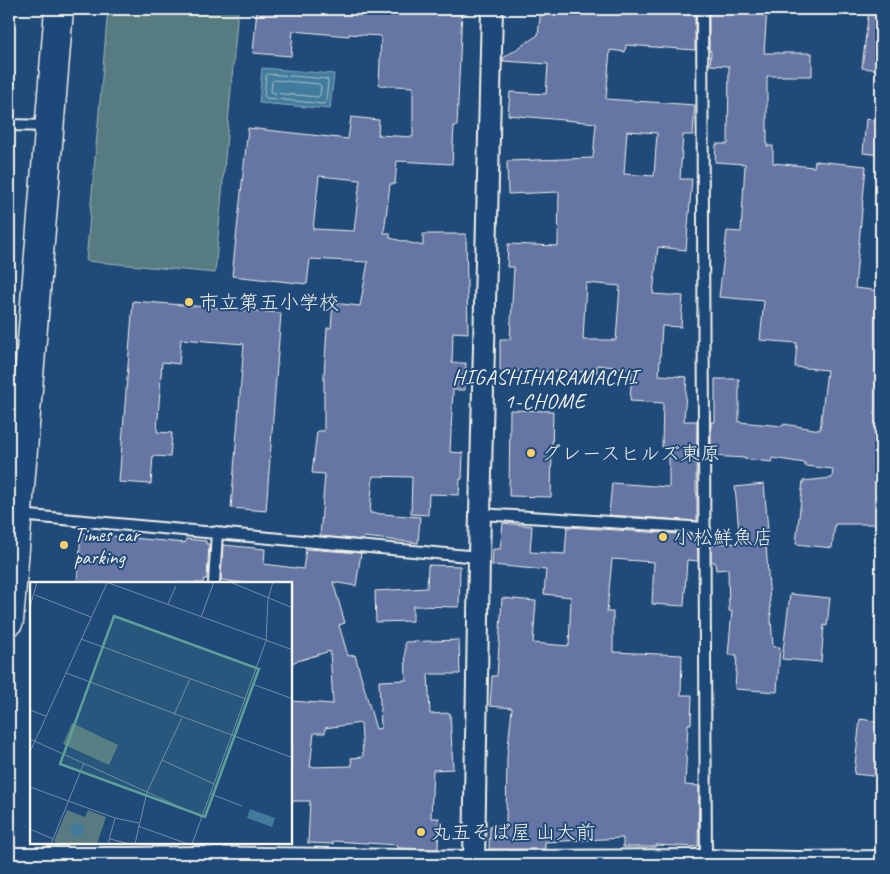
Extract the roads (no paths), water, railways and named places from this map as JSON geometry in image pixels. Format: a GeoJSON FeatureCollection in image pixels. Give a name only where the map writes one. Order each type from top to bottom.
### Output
{"type":"FeatureCollection","features":[{"type":"Feature","properties":{"kind":"street"},"geometry":{"type":"LineString","coordinates":[[9,621],[12,516],[50,126],[59,9]]}},
{"type":"Feature","properties":{"kind":"street"},"geometry":{"type":"LineString","coordinates":[[474,863],[492,9]]}},
{"type":"Feature","properties":{"kind":"street"},"geometry":{"type":"LineString","coordinates":[[9,858],[131,862],[194,853],[474,863],[706,860],[797,864],[881,861]]}},
{"type":"Feature","properties":{"kind":"lane"},"geometry":{"type":"LineString","coordinates":[[702,9],[706,860]]}},
{"type":"Feature","properties":{"kind":"lane"},"geometry":{"type":"LineString","coordinates":[[9,125],[50,126]]}},
{"type":"Feature","properties":{"kind":"lane"},"geometry":{"type":"LineString","coordinates":[[480,514],[705,528]]}},
{"type":"Feature","properties":{"kind":"lane"},"geometry":{"type":"LineString","coordinates":[[12,516],[218,532],[479,557]]}},
{"type":"Feature","properties":{"kind":"lane"},"geometry":{"type":"LineString","coordinates":[[214,582],[218,532]]}},
{"type":"Feature","properties":{"kind":"water"},"geometry":{"type":"Polygon","coordinates":[[[262,68],[334,74],[330,109],[259,103],[262,68]]]}},
{"type":"Feature","properties":{"kind":"place","name":"市立第五小学校"},"geometry":{"type":"Point","coordinates":[189,302]}},
{"type":"Feature","properties":{"kind":"place","name":"グレースヒルズ東原"},"geometry":{"type":"Point","coordinates":[531,453]}},
{"type":"Feature","properties":{"kind":"place","name":"小松鮮魚店"},"geometry":{"type":"Point","coordinates":[663,537]}},
{"type":"Feature","properties":{"kind":"place","name":"Times car parking"},"geometry":{"type":"Point","coordinates":[64,545]}},
{"type":"Feature","properties":{"kind":"place","name":"丸五そば屋 山大前"},"geometry":{"type":"Point","coordinates":[421,832]}},
{"type":"Feature","properties":{"kind":"district","name":"HIGASHIHARAMACHI 1-CHOME"},"geometry":{"type":"Point","coordinates":[545,389]}}]}
